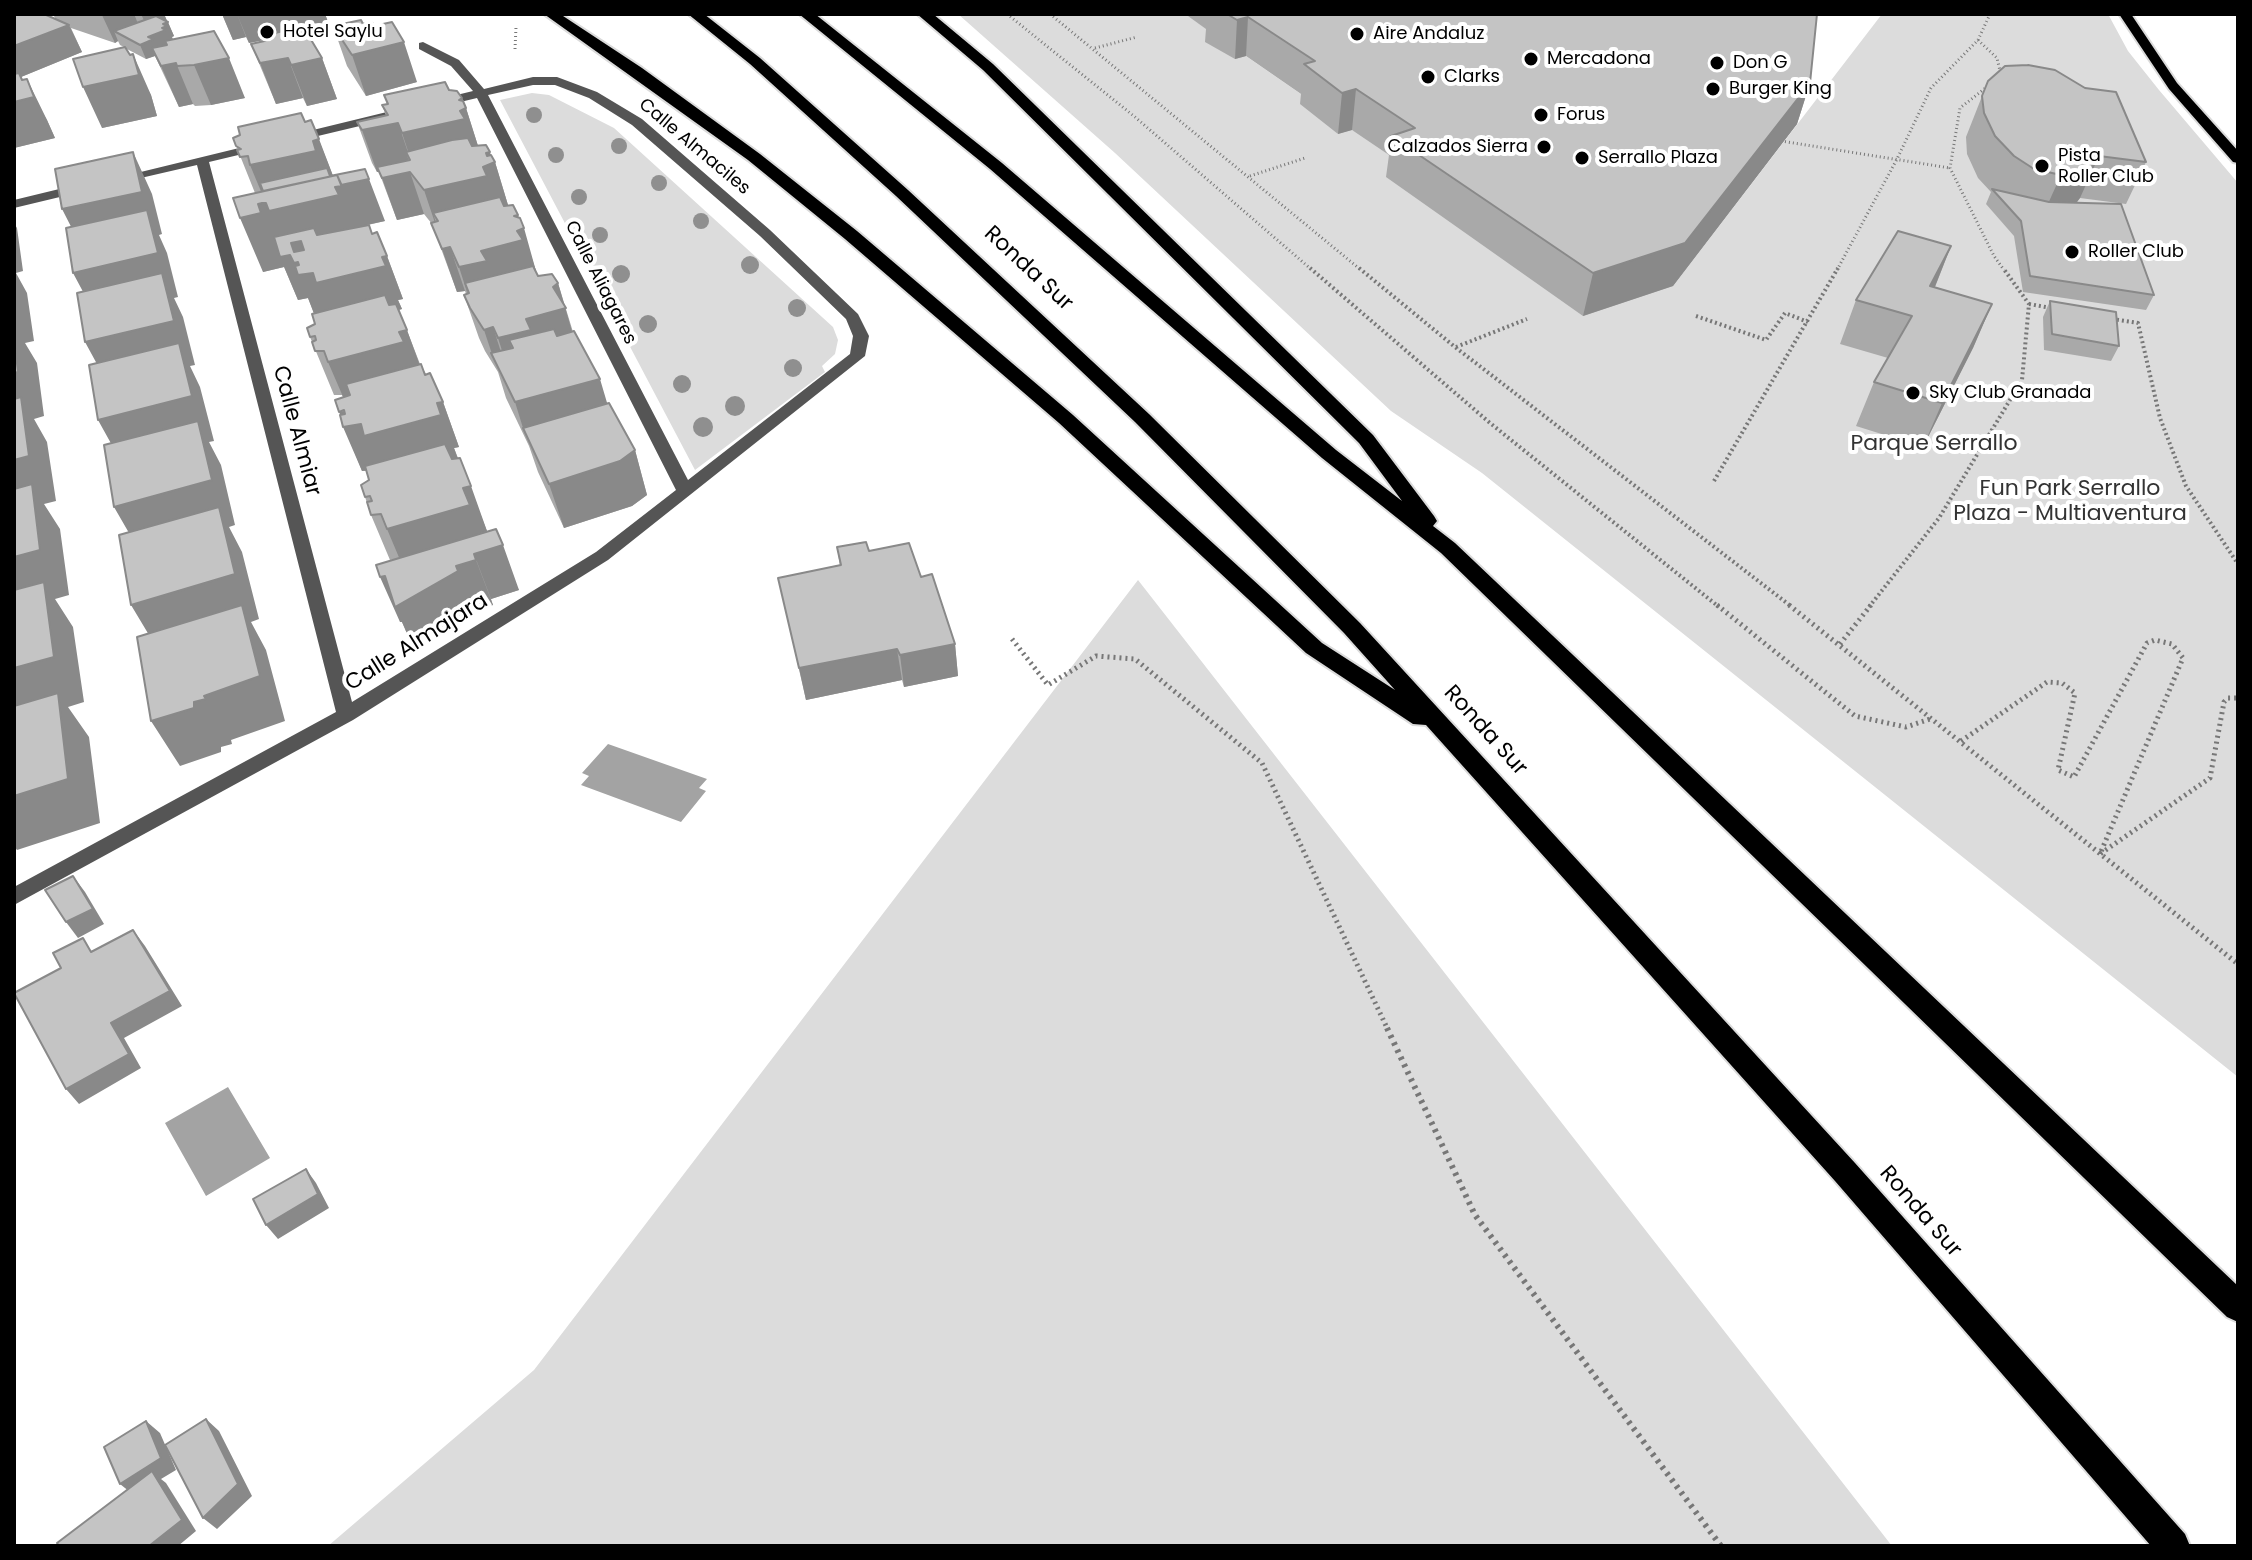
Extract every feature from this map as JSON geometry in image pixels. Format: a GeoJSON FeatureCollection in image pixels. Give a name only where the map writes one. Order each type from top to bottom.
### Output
{"type":"FeatureCollection","features":[{"type":"Feature","properties":{"kind":"highway"},"geometry":{"type":"LineString","coordinates":[[551,14],[637,71],[851,235],[1066,419],[1314,648],[1449,736]]}},
{"type":"Feature","properties":{"kind":"highway","name":"Ronda Sur"},"geometry":{"type":"LineString","coordinates":[[695,14],[755,61],[902,193],[1122,398],[1352,628],[1845,1172],[2173,1546]]}},
{"type":"Feature","properties":{"kind":"highway"},"geometry":{"type":"LineString","coordinates":[[806,14],[996,166],[1329,454],[1448,548],[2238,1307]]}},
{"type":"Feature","properties":{"kind":"highway"},"geometry":{"type":"LineString","coordinates":[[924,14],[988,67],[1366,439],[1448,548]]}},
{"type":"Feature","properties":{"kind":"main road"},"geometry":{"type":"LineString","coordinates":[[2125,14],[2173,86],[2238,159]]}},
{"type":"Feature","properties":{"kind":"street","name":"Calle Aliagares"},"geometry":{"type":"LineString","coordinates":[[423,46],[455,63],[481,93],[685,491]]}},
{"type":"Feature","properties":{"kind":"street","name":"Calle Almaciles"},"geometry":{"type":"LineString","coordinates":[[14,204],[533,81],[557,81],[593,95],[637,122],[853,317],[861,336],[857,356],[817,388]]}},
{"type":"Feature","properties":{"kind":"street","name":"Calle Almiar"},"geometry":{"type":"LineString","coordinates":[[202,159],[346,715]]}},
{"type":"Feature","properties":{"kind":"street","name":"Calle Almajara"},"geometry":{"type":"LineString","coordinates":[[14,897],[346,715],[602,556],[817,388]]}},
{"type":"Feature","properties":{"kind":"path"},"geometry":{"type":"LineString","coordinates":[[1007,14],[1135,117],[1490,423],[1855,716],[1906,727],[1933,718]]}},
{"type":"Feature","properties":{"kind":"path"},"geometry":{"type":"LineString","coordinates":[[1050,14],[1455,347],[1840,644],[2238,964]]}},
{"type":"Feature","properties":{"kind":"path"},"geometry":{"type":"LineString","coordinates":[[1714,481],[1808,322],[1897,159],[1931,88],[1978,40],[1990,14]]}},
{"type":"Feature","properties":{"kind":"path"},"geometry":{"type":"LineString","coordinates":[[1094,49],[1137,37]]}},
{"type":"Feature","properties":{"kind":"path"},"geometry":{"type":"LineString","coordinates":[[1840,644],[1939,518],[2022,380],[2029,304],[1994,256],[1950,168],[1960,108],[2002,75],[1997,58],[1978,40]]}},
{"type":"Feature","properties":{"kind":"path"},"geometry":{"type":"LineString","coordinates":[[1770,139],[1950,168]]}},
{"type":"Feature","properties":{"kind":"path"},"geometry":{"type":"LineString","coordinates":[[1250,176],[1305,158]]}},
{"type":"Feature","properties":{"kind":"path"},"geometry":{"type":"LineString","coordinates":[[2029,304],[2060,310]]}},
{"type":"Feature","properties":{"kind":"path"},"geometry":{"type":"LineString","coordinates":[[1696,316],[1766,340],[1785,313],[1808,322]]}},
{"type":"Feature","properties":{"kind":"path"},"geometry":{"type":"LineString","coordinates":[[2107,318],[2138,323],[2160,418],[2186,486],[2238,564]]}},
{"type":"Feature","properties":{"kind":"path"},"geometry":{"type":"LineString","coordinates":[[1455,347],[1527,319]]}},
{"type":"Feature","properties":{"kind":"path"},"geometry":{"type":"LineString","coordinates":[[1012,639],[1048,685],[1096,656],[1135,659],[1262,763],[1475,1215],[1721,1546]]}},
{"type":"Feature","properties":{"kind":"path"},"geometry":{"type":"LineString","coordinates":[[1961,741],[2047,682],[2062,683],[2075,693],[2058,770],[2074,777],[2147,643],[2155,640],[2172,644],[2183,658],[2100,854]]}},
{"type":"Feature","properties":{"kind":"path"},"geometry":{"type":"LineString","coordinates":[[2100,854],[2210,778],[2224,702],[2238,698]]}},
{"type":"Feature","properties":{"kind":"green space","name":"Parque Serrallo"},"geometry":{"type":"Polygon","coordinates":[[[958,14],[1185,14],[1311,101],[1338,134],[1352,130],[1673,286],[1882,14],[2108,14],[2128,51],[2238,183],[2238,1077],[1482,473],[1391,411],[1115,153],[958,14]]]}},
{"type":"Feature","properties":{"kind":"green space"},"geometry":{"type":"Polygon","coordinates":[[[532,93],[549,95],[614,128],[833,327],[838,340],[835,354],[822,366],[825,372],[695,470],[500,100],[532,93]]]}},
{"type":"Feature","properties":{"kind":"green space"},"geometry":{"type":"Polygon","coordinates":[[[1138,580],[1892,1546],[328,1546],[534,1370],[1138,580]]]}},
{"type":"Feature","properties":{"kind":"shaded area"},"geometry":{"type":"Polygon","coordinates":[[[608,744],[707,779],[699,788],[706,791],[681,822],[581,785],[589,776],[582,773],[608,744]]]}},
{"type":"Feature","properties":{"kind":"shaded area"},"geometry":{"type":"Polygon","coordinates":[[[228,1087],[270,1158],[206,1196],[165,1123],[228,1087]]]}},
{"type":"Feature","properties":{"kind":"building"},"geometry":{"type":"Polygon","coordinates":[[[14,14],[44,14],[69,25],[14,46],[14,14]]]}},
{"type":"Feature","properties":{"kind":"building","name":"Serrallo Plaza"},"geometry":{"type":"Polygon","coordinates":[[[1227,14],[1817,14],[1810,83],[1685,243],[1593,273],[1391,136],[1415,128],[1356,89],[1342,93],[1304,64],[1315,61],[1248,17],[1237,20],[1227,14]]]}},
{"type":"Feature","properties":{"kind":"building"},"geometry":{"type":"Polygon","coordinates":[[[156,16],[168,22],[162,28],[166,30],[148,37],[154,39],[140,45],[114,31],[156,16]]]}},
{"type":"Feature","properties":{"kind":"building"},"geometry":{"type":"Polygon","coordinates":[[[361,20],[363,24],[372,22],[374,26],[392,22],[404,42],[352,55],[333,26],[361,20]]]}},
{"type":"Feature","properties":{"kind":"building"},"geometry":{"type":"Polygon","coordinates":[[[291,29],[295,36],[307,33],[322,58],[291,65],[288,58],[260,63],[251,44],[269,40],[267,35],[291,29]]]}},
{"type":"Feature","properties":{"kind":"building"},"geometry":{"type":"Polygon","coordinates":[[[214,31],[229,58],[194,65],[177,66],[176,63],[161,66],[152,48],[167,45],[165,41],[214,31]]]}},
{"type":"Feature","properties":{"kind":"building"},"geometry":{"type":"Polygon","coordinates":[[[125,47],[130,55],[133,54],[139,75],[83,87],[73,59],[125,47]]]}},
{"type":"Feature","properties":{"kind":"building"},"geometry":{"type":"Polygon","coordinates":[[[2028,65],[2055,70],[2085,88],[2116,92],[2146,162],[2099,156],[2088,172],[2061,175],[2034,169],[2014,156],[1995,136],[1984,113],[1982,96],[1988,81],[2005,66],[2028,65]]]}},
{"type":"Feature","properties":{"kind":"building"},"geometry":{"type":"Polygon","coordinates":[[[19,73],[22,80],[27,79],[34,97],[14,102],[14,74],[19,73]]]}},
{"type":"Feature","properties":{"kind":"building"},"geometry":{"type":"Polygon","coordinates":[[[445,82],[449,90],[457,91],[462,98],[459,100],[466,108],[460,111],[465,119],[402,133],[398,123],[362,130],[357,122],[388,115],[382,105],[388,104],[384,95],[445,82]]]}},
{"type":"Feature","properties":{"kind":"building"},"geometry":{"type":"Polygon","coordinates":[[[301,113],[305,122],[311,120],[319,139],[313,141],[316,151],[250,165],[248,156],[240,157],[237,150],[241,149],[233,138],[240,135],[238,127],[301,113]]]}},
{"type":"Feature","properties":{"kind":"building"},"geometry":{"type":"Polygon","coordinates":[[[468,138],[472,146],[486,145],[490,152],[486,153],[487,156],[491,155],[495,162],[483,167],[487,176],[424,190],[410,172],[382,178],[377,167],[410,160],[406,152],[468,138]]]}},
{"type":"Feature","properties":{"kind":"building"},"geometry":{"type":"Polygon","coordinates":[[[133,152],[142,192],[62,209],[55,169],[133,152]]]}},
{"type":"Feature","properties":{"kind":"building"},"geometry":{"type":"Polygon","coordinates":[[[327,168],[330,176],[365,169],[369,179],[341,185],[337,175],[263,191],[260,183],[327,168]]]}},
{"type":"Feature","properties":{"kind":"building"},"geometry":{"type":"Polygon","coordinates":[[[337,175],[342,186],[335,187],[339,195],[269,211],[266,203],[262,203],[258,204],[261,213],[240,218],[233,198],[337,175]]]}},
{"type":"Feature","properties":{"kind":"building","name":"Roller Club"},"geometry":{"type":"Polygon","coordinates":[[[1992,189],[2049,202],[2121,204],[2154,295],[2030,276],[2021,221],[1992,189]]]}},
{"type":"Feature","properties":{"kind":"building"},"geometry":{"type":"Polygon","coordinates":[[[500,197],[504,206],[513,205],[518,215],[514,216],[520,218],[524,228],[517,231],[523,240],[481,251],[487,261],[459,267],[450,247],[442,249],[431,223],[438,221],[433,213],[500,197]]]}},
{"type":"Feature","properties":{"kind":"building"},"geometry":{"type":"Polygon","coordinates":[[[147,210],[158,253],[73,273],[66,228],[147,210]]]}},
{"type":"Feature","properties":{"kind":"building"},"geometry":{"type":"Polygon","coordinates":[[[369,225],[372,234],[377,232],[387,256],[382,257],[386,266],[316,283],[313,273],[298,275],[295,266],[299,265],[298,262],[294,263],[290,255],[280,257],[274,237],[314,228],[317,235],[369,225]],[[301,241],[291,243],[294,252],[304,250],[301,241]]]}},
{"type":"Feature","properties":{"kind":"building"},"geometry":{"type":"Polygon","coordinates":[[[1898,231],[1951,246],[1930,286],[1992,304],[1942,403],[1874,382],[1912,316],[1856,300],[1898,231]]]}},
{"type":"Feature","properties":{"kind":"building"},"geometry":{"type":"Polygon","coordinates":[[[533,266],[538,276],[552,274],[558,283],[553,287],[566,308],[526,319],[531,330],[498,338],[493,327],[484,330],[464,295],[469,293],[465,283],[533,266]]]}},
{"type":"Feature","properties":{"kind":"building"},"geometry":{"type":"Polygon","coordinates":[[[162,273],[174,321],[85,342],[77,293],[162,273]]]}},
{"type":"Feature","properties":{"kind":"building"},"geometry":{"type":"Polygon","coordinates":[[[385,295],[389,305],[396,304],[407,330],[399,332],[404,342],[328,362],[324,351],[315,351],[312,342],[316,340],[315,336],[310,337],[307,328],[315,324],[312,314],[385,295]]]}},
{"type":"Feature","properties":{"kind":"building"},"geometry":{"type":"Polygon","coordinates":[[[2050,301],[2116,312],[2119,346],[2052,334],[2050,301]]]}},
{"type":"Feature","properties":{"kind":"building"},"geometry":{"type":"Polygon","coordinates":[[[554,329],[557,336],[574,331],[600,379],[515,402],[491,353],[513,348],[509,340],[554,329]]]}},
{"type":"Feature","properties":{"kind":"building"},"geometry":{"type":"Polygon","coordinates":[[[14,339],[18,372],[14,373],[14,339]]]}},
{"type":"Feature","properties":{"kind":"building"},"geometry":{"type":"Polygon","coordinates":[[[179,343],[192,396],[98,420],[89,365],[179,343]]]}},
{"type":"Feature","properties":{"kind":"building"},"geometry":{"type":"Polygon","coordinates":[[[421,364],[425,375],[430,373],[443,402],[437,403],[441,415],[364,436],[361,424],[343,427],[340,415],[345,414],[344,410],[339,412],[335,400],[350,395],[346,384],[421,364]]]}},
{"type":"Feature","properties":{"kind":"building"},"geometry":{"type":"Polygon","coordinates":[[[21,397],[29,456],[14,460],[14,399],[21,397]]]}},
{"type":"Feature","properties":{"kind":"building"},"geometry":{"type":"Polygon","coordinates":[[[609,403],[635,450],[620,461],[549,484],[523,428],[609,403]]]}},
{"type":"Feature","properties":{"kind":"building"},"geometry":{"type":"Polygon","coordinates":[[[198,421],[212,480],[114,507],[104,445],[198,421]]]}},
{"type":"Feature","properties":{"kind":"building"},"geometry":{"type":"Polygon","coordinates":[[[445,444],[452,459],[460,458],[471,486],[463,488],[470,505],[387,529],[381,514],[371,515],[367,502],[372,501],[370,496],[365,497],[361,485],[369,480],[365,466],[445,444]]]}},
{"type":"Feature","properties":{"kind":"building"},"geometry":{"type":"Polygon","coordinates":[[[32,484],[40,550],[14,557],[14,489],[32,484]]]}},
{"type":"Feature","properties":{"kind":"building"},"geometry":{"type":"Polygon","coordinates":[[[219,507],[235,574],[131,605],[119,535],[219,507]]]}},
{"type":"Feature","properties":{"kind":"building"},"geometry":{"type":"Polygon","coordinates":[[[496,529],[503,545],[474,554],[476,560],[456,566],[458,571],[395,607],[385,576],[380,577],[376,565],[496,529]]]}},
{"type":"Feature","properties":{"kind":"building"},"geometry":{"type":"Polygon","coordinates":[[[866,542],[869,551],[909,543],[921,577],[932,574],[955,644],[900,655],[897,649],[799,668],[778,578],[841,565],[837,547],[866,542]]]}},
{"type":"Feature","properties":{"kind":"building"},"geometry":{"type":"Polygon","coordinates":[[[44,582],[54,657],[14,668],[14,590],[44,582]]]}},
{"type":"Feature","properties":{"kind":"building"},"geometry":{"type":"Polygon","coordinates":[[[242,605],[260,676],[204,696],[206,699],[194,702],[194,708],[151,721],[137,637],[242,605]]]}},
{"type":"Feature","properties":{"kind":"building"},"geometry":{"type":"Polygon","coordinates":[[[58,693],[68,779],[14,796],[14,706],[58,693]]]}},
{"type":"Feature","properties":{"kind":"building"},"geometry":{"type":"Polygon","coordinates":[[[73,876],[93,909],[66,922],[45,890],[73,876]]]}},
{"type":"Feature","properties":{"kind":"building"},"geometry":{"type":"Polygon","coordinates":[[[133,930],[170,991],[111,1023],[129,1054],[66,1089],[14,993],[61,968],[53,953],[83,938],[91,952],[133,930]]]}},
{"type":"Feature","properties":{"kind":"building"},"geometry":{"type":"Polygon","coordinates":[[[306,1169],[318,1194],[266,1225],[253,1199],[306,1169]]]}},
{"type":"Feature","properties":{"kind":"building"},"geometry":{"type":"Polygon","coordinates":[[[206,1419],[238,1484],[203,1518],[165,1445],[206,1419]]]}},
{"type":"Feature","properties":{"kind":"building"},"geometry":{"type":"Polygon","coordinates":[[[146,1421],[161,1458],[120,1484],[104,1447],[146,1421]]]}},
{"type":"Feature","properties":{"kind":"building"},"geometry":{"type":"Polygon","coordinates":[[[152,1471],[182,1520],[149,1546],[59,1546],[57,1543],[152,1471]]]}},
{"type":"Feature","properties":{"kind":"place","name":"Hotel Saylu"},"geometry":{"type":"Point","coordinates":[267,32]}},
{"type":"Feature","properties":{"kind":"place","name":"Aire Andaluz"},"geometry":{"type":"Point","coordinates":[1357,34]}},
{"type":"Feature","properties":{"kind":"place","name":"Mercadona"},"geometry":{"type":"Point","coordinates":[1531,59]}},
{"type":"Feature","properties":{"kind":"place","name":"Don G"},"geometry":{"type":"Point","coordinates":[1717,63]}},
{"type":"Feature","properties":{"kind":"place","name":"Clarks"},"geometry":{"type":"Point","coordinates":[1428,77]}},
{"type":"Feature","properties":{"kind":"place","name":"Burger King"},"geometry":{"type":"Point","coordinates":[1713,89]}},
{"type":"Feature","properties":{"kind":"place","name":"Forus"},"geometry":{"type":"Point","coordinates":[1541,115]}},
{"type":"Feature","properties":{"kind":"place","name":"Calzados Sierra"},"geometry":{"type":"Point","coordinates":[1544,147]}},
{"type":"Feature","properties":{"kind":"place","name":"Serrallo Plaza"},"geometry":{"type":"Point","coordinates":[1582,158]}},
{"type":"Feature","properties":{"kind":"place","name":"Pista Roller Club"},"geometry":{"type":"Point","coordinates":[2042,166]}},
{"type":"Feature","properties":{"kind":"place","name":"Roller Club"},"geometry":{"type":"Point","coordinates":[2072,252]}},
{"type":"Feature","properties":{"kind":"place","name":"Sky Club Granada"},"geometry":{"type":"Point","coordinates":[1913,393]}},
{"type":"Feature","properties":{"kind":"park label","name":"Fun Park Serrallo Plaza - Multiaventura"},"geometry":{"type":"Point","coordinates":[2070,502]}}]}
